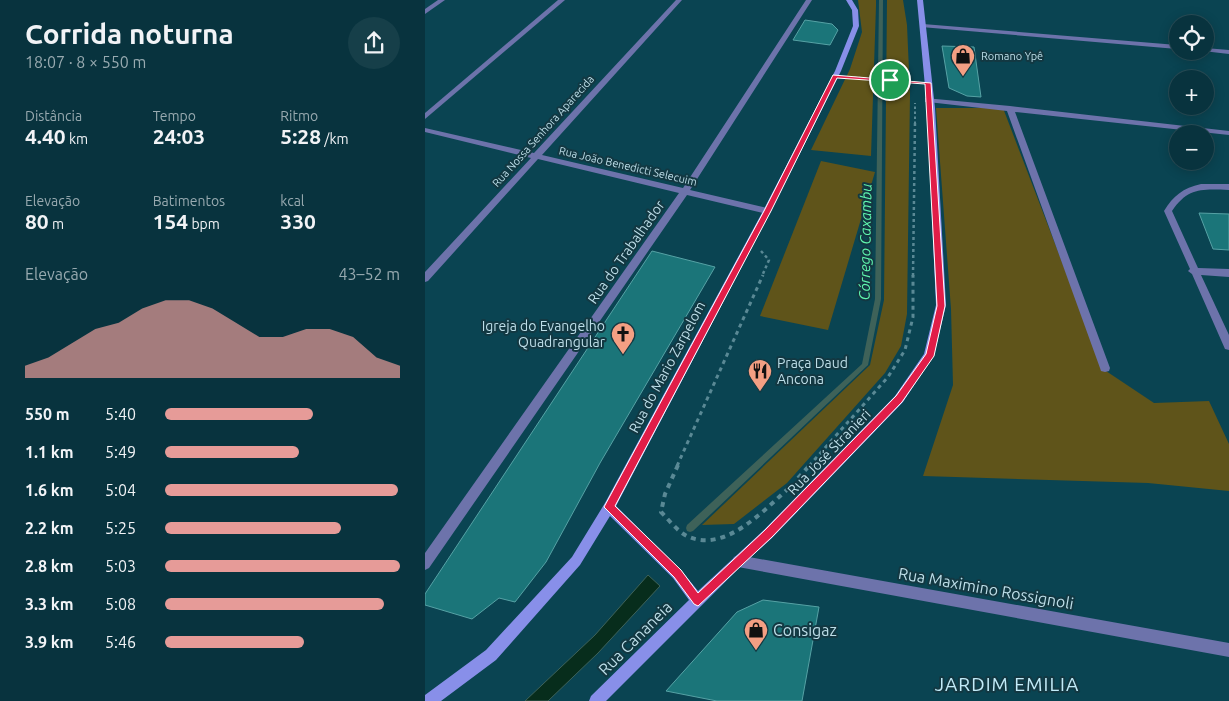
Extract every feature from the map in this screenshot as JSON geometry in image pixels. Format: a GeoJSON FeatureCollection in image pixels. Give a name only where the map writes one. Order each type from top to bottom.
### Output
{"type":"FeatureCollection","features":[{"type":"Feature","properties":{"kind":"street"},"geometry":{"type":"LineString","coordinates":[[425,12],[442,0]]}},
{"type":"Feature","properties":{"kind":"street"},"geometry":{"type":"LineString","coordinates":[[425,117],[562,0]]}},
{"type":"Feature","properties":{"kind":"street","name":"Rua Nossa Senhora Aparecida"},"geometry":{"type":"LineString","coordinates":[[425,278],[679,0]]}},
{"type":"Feature","properties":{"kind":"street","name":"Rua do Trabalhador"},"geometry":{"type":"LineString","coordinates":[[425,564],[685,191],[809,0]]}},
{"type":"Feature","properties":{"kind":"street","name":"Rua do Mario Zarpelom"},"geometry":{"type":"LineString","coordinates":[[429,701],[491,654],[576,561],[609,507],[767,211],[835,76],[856,26],[855,10],[849,0]]}},
{"type":"Feature","properties":{"kind":"street","name":"Rua José Stranieri"},"geometry":{"type":"LineString","coordinates":[[698,601],[768,534],[899,399],[929,356],[941,306],[928,83],[920,0]]}},
{"type":"Feature","properties":{"kind":"street"},"geometry":{"type":"LineString","coordinates":[[923,26],[1169,46]]}},
{"type":"Feature","properties":{"kind":"street"},"geometry":{"type":"LineString","coordinates":[[1214,51],[1229,52]]}},
{"type":"Feature","properties":{"kind":"street"},"geometry":{"type":"LineString","coordinates":[[929,100],[1229,133]]}},
{"type":"Feature","properties":{"kind":"street"},"geometry":{"type":"LineString","coordinates":[[1010,108],[1105,368]]}},
{"type":"Feature","properties":{"kind":"street","name":"Rua João Benedicti Selecuim"},"geometry":{"type":"LineString","coordinates":[[425,130],[767,211]]}},
{"type":"Feature","properties":{"kind":"street"},"geometry":{"type":"LineString","coordinates":[[1229,188],[1192,187],[1180,195],[1168,211],[1193,271],[1229,346]]}},
{"type":"Feature","properties":{"kind":"street"},"geometry":{"type":"LineString","coordinates":[[1193,271],[1229,272]]}},
{"type":"Feature","properties":{"kind":"street"},"geometry":{"type":"LineString","coordinates":[[609,507],[677,574],[698,601]]}},
{"type":"Feature","properties":{"kind":"street","name":"Rua Maximino Rossignoli"},"geometry":{"type":"LineString","coordinates":[[738,561],[1229,650]]}},
{"type":"Feature","properties":{"kind":"street","name":"Rua Cananeia"},"geometry":{"type":"LineString","coordinates":[[596,701],[698,601]]}},
{"type":"Feature","properties":{"kind":"path"},"geometry":{"type":"LineString","coordinates":[[914,72],[915,88]]}},
{"type":"Feature","properties":{"kind":"path"},"geometry":{"type":"LineString","coordinates":[[835,76],[928,83]]}},
{"type":"Feature","properties":{"kind":"path"},"geometry":{"type":"LineString","coordinates":[[748,247],[763,252],[769,260],[665,494],[661,512],[686,536],[700,540],[737,532],[792,485],[888,377],[905,350],[913,317],[915,93]]}},
{"type":"Feature","properties":{"kind":"shaded area"},"geometry":{"type":"Polygon","coordinates":[[[858,0],[876,0],[871,156],[811,150],[850,69],[862,32],[858,0]]]}},
{"type":"Feature","properties":{"kind":"shaded area"},"geometry":{"type":"Polygon","coordinates":[[[887,0],[903,0],[907,25],[910,94],[907,314],[901,346],[885,373],[787,483],[734,524],[702,525],[870,365],[884,300],[887,0]]]}},
{"type":"Feature","properties":{"kind":"shaded area"},"geometry":{"type":"Polygon","coordinates":[[[936,108],[1003,108],[1103,369],[1154,403],[1209,401],[1229,444],[1229,491],[1148,483],[923,476],[953,385],[951,309],[936,108]]]}},
{"type":"Feature","properties":{"kind":"shaded area"},"geometry":{"type":"Polygon","coordinates":[[[821,161],[875,172],[828,330],[760,316],[821,161]]]}},
{"type":"Feature","properties":{"kind":"shaded area"},"geometry":{"type":"Polygon","coordinates":[[[648,575],[660,586],[598,653],[548,701],[525,701],[595,635],[648,575]]]}},
{"type":"Feature","properties":{"kind":"building"},"geometry":{"type":"Polygon","coordinates":[[[805,20],[832,24],[838,30],[830,45],[793,40],[805,20]]]}},
{"type":"Feature","properties":{"kind":"building"},"geometry":{"type":"Polygon","coordinates":[[[942,46],[974,47],[981,97],[967,96],[949,88],[942,46]]]}},
{"type":"Feature","properties":{"kind":"building"},"geometry":{"type":"Polygon","coordinates":[[[1199,213],[1229,214],[1229,250],[1213,249],[1199,213]]]}},
{"type":"Feature","properties":{"kind":"building"},"geometry":{"type":"Polygon","coordinates":[[[652,251],[715,267],[600,463],[546,562],[515,602],[499,598],[472,619],[425,605],[425,594],[652,251]]]}},
{"type":"Feature","properties":{"kind":"building","name":"Consigaz"},"geometry":{"type":"Polygon","coordinates":[[[763,600],[819,607],[802,701],[717,701],[666,691],[737,612],[763,600]]]}},
{"type":"Feature","properties":{"kind":"waterway","name":"Córrego Caxambu"},"geometry":{"type":"LineString","coordinates":[[690,528],[865,365],[878,299],[881,0]]}},
{"type":"Feature","properties":{"kind":"place","name":"Romano Ypê"},"geometry":{"type":"Point","coordinates":[963,77]}},
{"type":"Feature","properties":{"kind":"place","name":"Igreja do Evangelho Quadrangular"},"geometry":{"type":"Point","coordinates":[623,355]}},
{"type":"Feature","properties":{"kind":"place","name":"Praça Daud Ancona"},"geometry":{"type":"Point","coordinates":[760,392]}},
{"type":"Feature","properties":{"kind":"place","name":"Consigaz"},"geometry":{"type":"Point","coordinates":[756,651]}},
{"type":"Feature","properties":{"kind":"district","name":"JARDIM EMILIA"},"geometry":{"type":"Point","coordinates":[1007,684]}},
{"type":"Feature","properties":{"kind":"route"},"geometry":{"type":"LineString","coordinates":[[835,76],[890,80],[928,83],[931,108],[941,306],[929,356],[899,399],[768,534],[698,601],[677,574],[609,507],[767,211],[835,76]]}}]}
